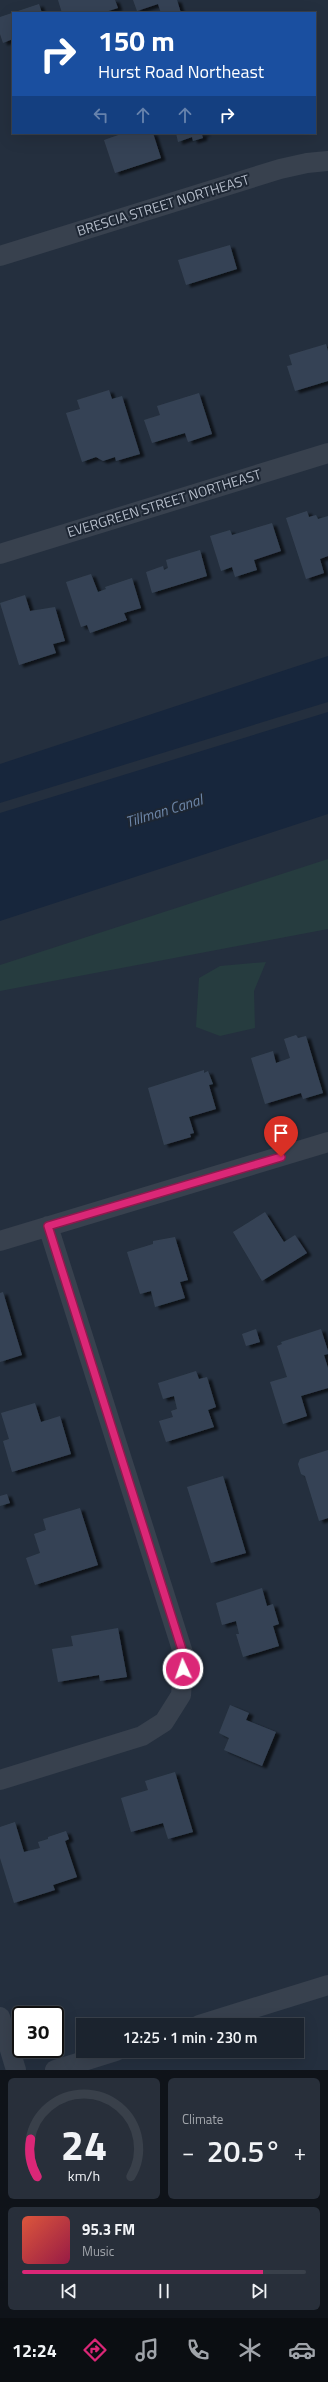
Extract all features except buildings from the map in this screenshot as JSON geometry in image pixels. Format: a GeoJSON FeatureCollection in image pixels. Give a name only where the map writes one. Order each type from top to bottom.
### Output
{"type":"FeatureCollection","features":[{"type":"Feature","properties":{"kind":"street","name":"BRESCIA STREET NORTHEAST"},"geometry":{"type":"LineString","coordinates":[[0,256],[280,169],[307,163],[328,161]]}},
{"type":"Feature","properties":{"kind":"street","name":"EVERGREEN STREET NORTHEAST"},"geometry":{"type":"LineString","coordinates":[[0,554],[328,453]]}},
{"type":"Feature","properties":{"kind":"street"},"geometry":{"type":"LineString","coordinates":[[0,1241],[327,1147]]}},
{"type":"Feature","properties":{"kind":"street"},"geometry":{"type":"LineString","coordinates":[[0,1780],[142,1736],[164,1722],[181,1695],[184,1656],[48,1226]]}},
{"type":"Feature","properties":{"kind":"street"},"geometry":{"type":"LineString","coordinates":[[222,2018],[328,1985]]}},
{"type":"Feature","properties":{"kind":"street"},"geometry":{"type":"LineString","coordinates":[[0,2017],[16,2070]]}},
{"type":"Feature","properties":{"kind":"street"},"geometry":{"type":"LineString","coordinates":[[55,2070],[94,2058]]}},
{"type":"Feature","properties":{"kind":"green space"},"geometry":{"type":"Polygon","coordinates":[[[328,859],[328,929],[0,991],[0,965],[328,859]]]}},
{"type":"Feature","properties":{"kind":"green space"},"geometry":{"type":"Polygon","coordinates":[[[266,962],[254,991],[255,1028],[220,1036],[196,1027],[199,978],[220,966],[266,962]]]}},
{"type":"Feature","properties":{"kind":"water"},"geometry":{"type":"Polygon","coordinates":[[[328,656],[328,702],[0,803],[0,764],[328,656]]]}},
{"type":"Feature","properties":{"kind":"water","name":"Tillman Canal"},"geometry":{"type":"Polygon","coordinates":[[[328,712],[328,814],[0,921],[0,813],[328,712]]]}},
{"type":"Feature","properties":{"kind":"route"},"geometry":{"type":"LineString","coordinates":[[183,1669],[184,1656],[48,1226],[281,1157]]}}]}
